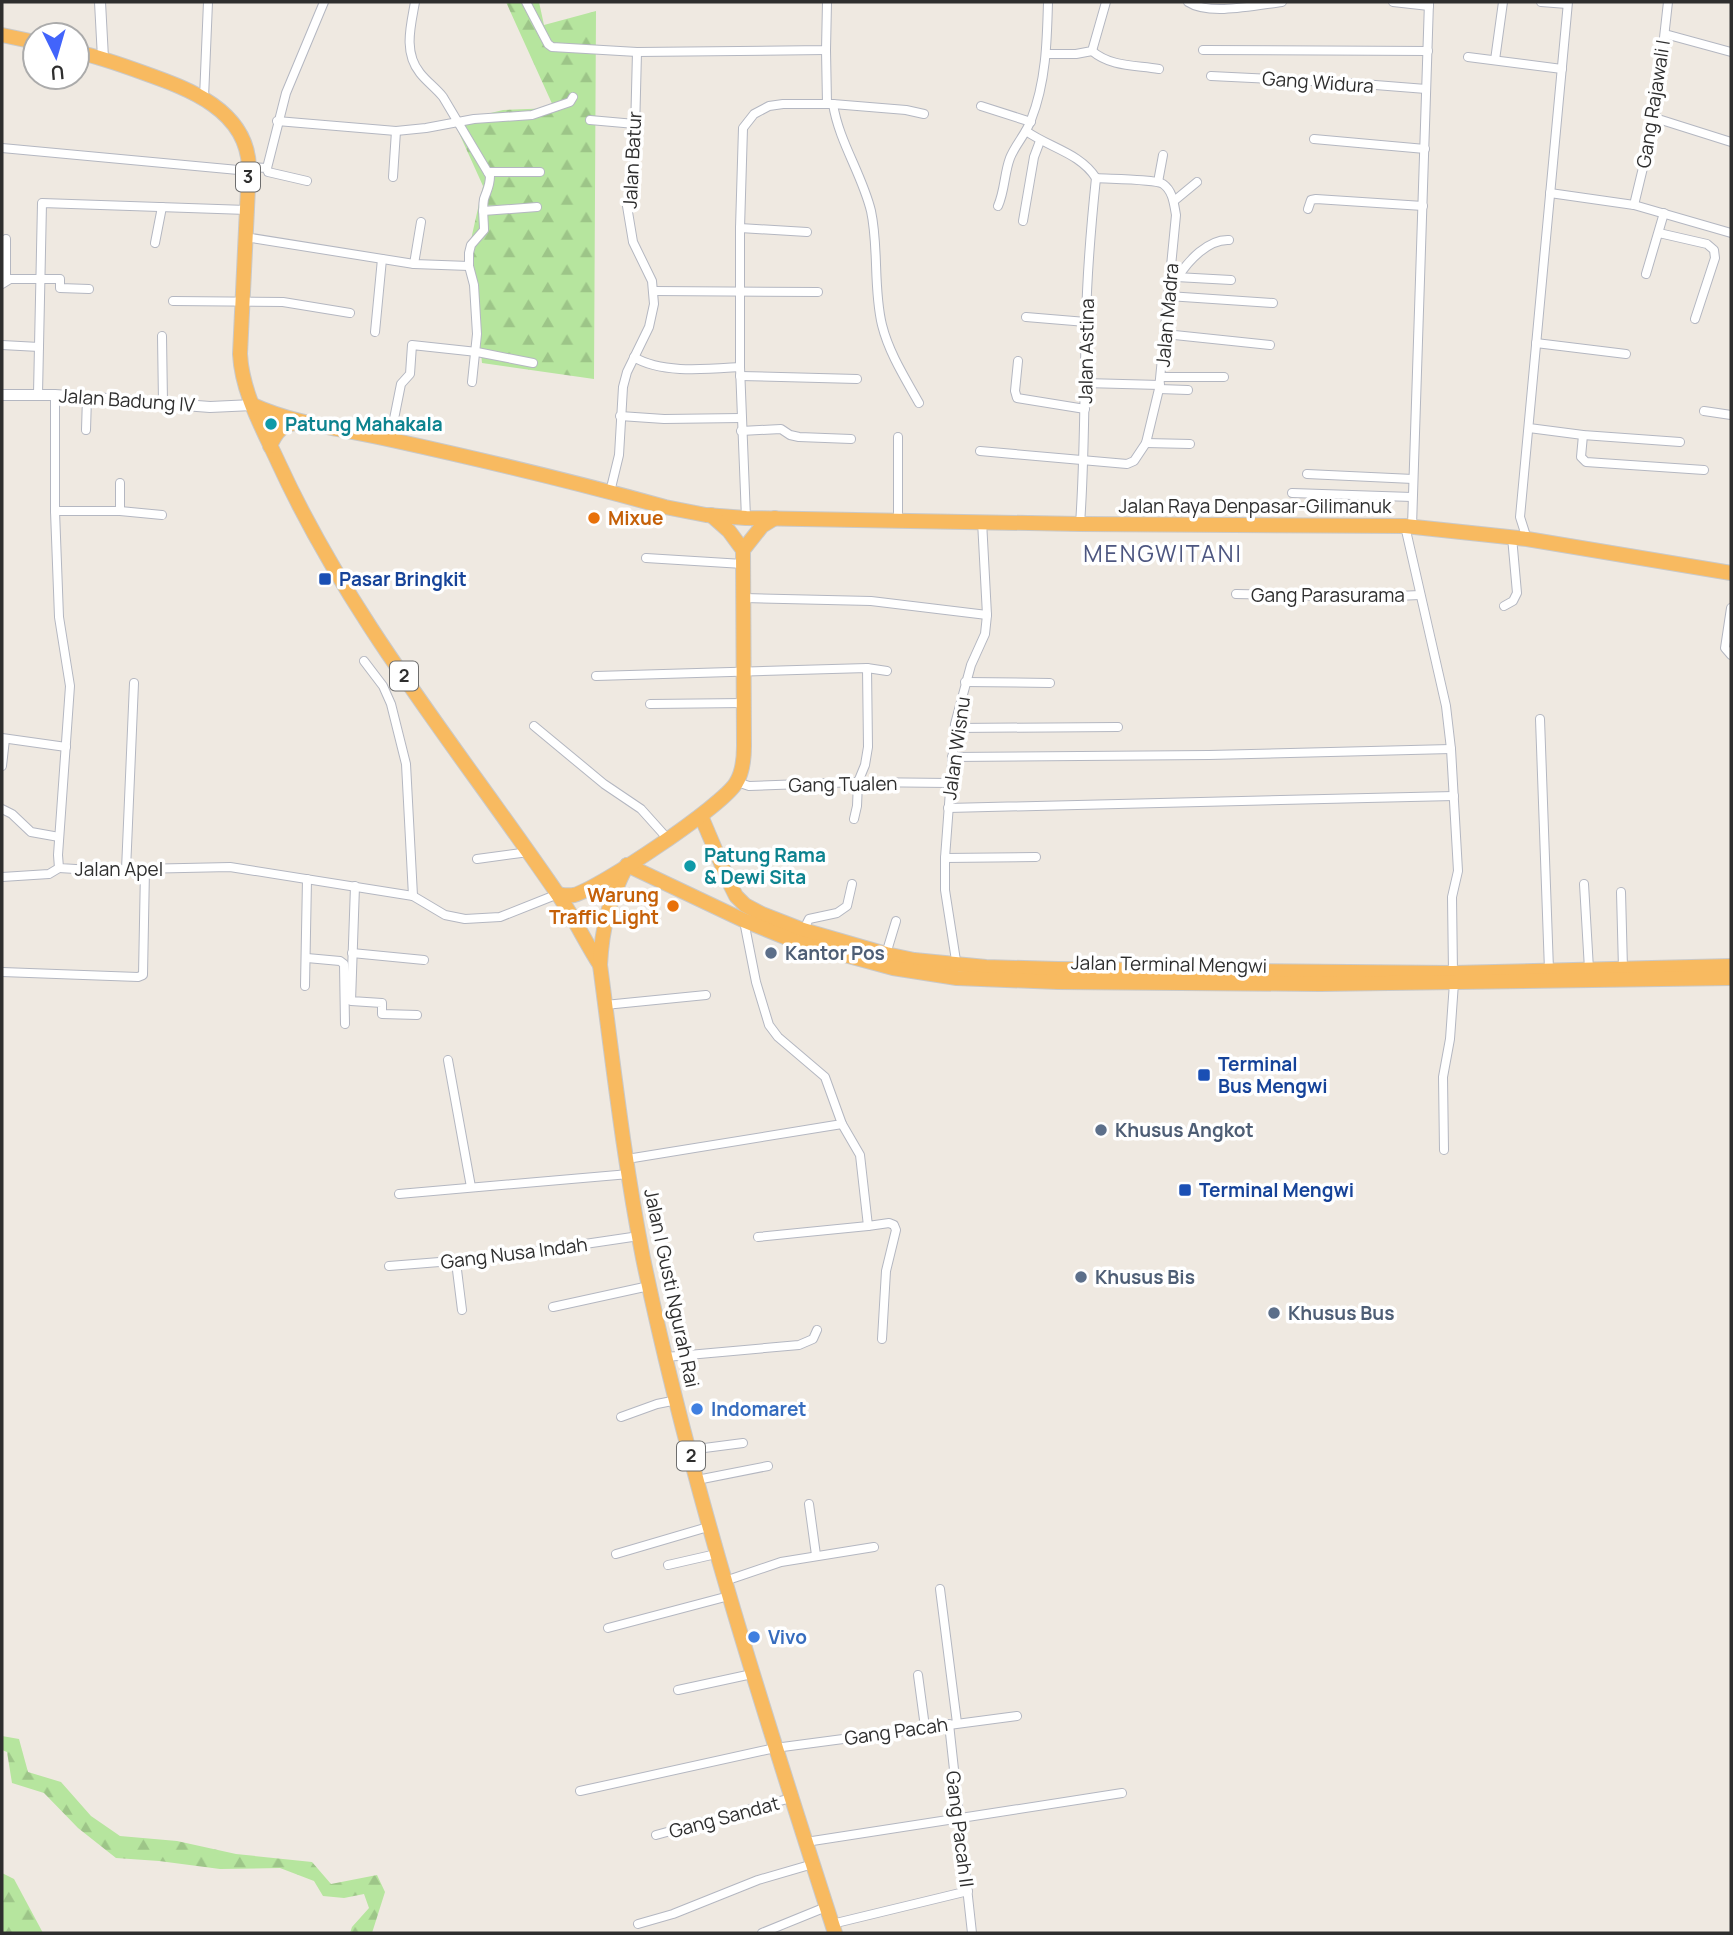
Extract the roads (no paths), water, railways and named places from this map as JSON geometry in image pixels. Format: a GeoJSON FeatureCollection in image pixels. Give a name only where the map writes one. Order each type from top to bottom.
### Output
{"type":"FeatureCollection","features":[{"type":"Feature","properties":{"kind":"highway"},"geometry":{"type":"LineString","coordinates":[[2,35],[21,39]]}},
{"type":"Feature","properties":{"kind":"highway","name":"3"},"geometry":{"type":"LineString","coordinates":[[91,55],[164,80],[204,98],[226,116],[238,132],[248,155],[249,169],[240,359],[242,376],[270,446]]}},
{"type":"Feature","properties":{"kind":"highway","name":"Jalan Raya Denpasar-Gilimanuk"},"geometry":{"type":"LineString","coordinates":[[253,405],[304,423],[390,439],[665,507],[711,515],[746,518],[1080,524],[1409,526],[1515,537],[1731,573]]}},
{"type":"Feature","properties":{"kind":"highway"},"geometry":{"type":"LineString","coordinates":[[270,446],[274,435],[282,427],[304,423]]}},
{"type":"Feature","properties":{"kind":"highway","name":"2"},"geometry":{"type":"LineString","coordinates":[[270,446],[296,502],[336,574],[397,666],[558,894],[600,965]]}},
{"type":"Feature","properties":{"kind":"highway"},"geometry":{"type":"LineString","coordinates":[[711,515],[729,531],[743,557]]}},
{"type":"Feature","properties":{"kind":"highway"},"geometry":{"type":"LineString","coordinates":[[558,894],[570,895],[586,890],[627,865],[701,816],[723,799],[737,782],[743,764],[745,703],[740,602],[743,557],[762,526],[775,517]]}},
{"type":"Feature","properties":{"kind":"highway","name":"Jalan Terminal Mengwi"},"geometry":{"type":"LineString","coordinates":[[701,816],[736,896],[762,914],[800,936],[957,971]]}},
{"type":"Feature","properties":{"kind":"highway","name":"2"},"geometry":{"type":"LineString","coordinates":[[600,965],[603,925],[615,887],[627,865]]}},
{"type":"Feature","properties":{"kind":"highway","name":"Jalan Terminal Mengwi"},"geometry":{"type":"LineString","coordinates":[[627,865],[743,920],[800,936],[893,968],[1226,984],[1454,978],[1731,978]]}},
{"type":"Feature","properties":{"kind":"highway","name":"Jalan I Gusti Ngurah Rai"},"geometry":{"type":"LineString","coordinates":[[600,965],[639,1236],[666,1357],[708,1527],[833,1929]]}},
{"type":"Feature","properties":{"kind":"highway","name":"Jalan Terminal Mengwi"},"geometry":{"type":"LineString","coordinates":[[1454,978],[1549,970],[1731,966]]}},
{"type":"Feature","properties":{"kind":"street"},"geometry":{"type":"LineString","coordinates":[[100,2],[103,58]]}},
{"type":"Feature","properties":{"kind":"street"},"geometry":{"type":"LineString","coordinates":[[204,98],[208,2]]}},
{"type":"Feature","properties":{"kind":"street"},"geometry":{"type":"LineString","coordinates":[[307,181],[275,175],[268,172],[267,168],[277,121],[296,64],[324,2]]}},
{"type":"Feature","properties":{"kind":"street"},"geometry":{"type":"LineString","coordinates":[[415,2],[409,31],[415,65],[435,87],[490,176],[490,188],[484,199],[484,233],[471,245],[469,266],[474,285],[477,352],[472,382]]}},
{"type":"Feature","properties":{"kind":"street"},"geometry":{"type":"LineString","coordinates":[[526,2],[552,47],[637,52],[826,50]]}},
{"type":"Feature","properties":{"kind":"street"},"geometry":{"type":"LineString","coordinates":[[827,2],[826,50],[830,104],[871,212],[881,323],[888,345],[919,403]]}},
{"type":"Feature","properties":{"kind":"street"},"geometry":{"type":"LineString","coordinates":[[998,206],[1009,160],[1031,122],[1040,91],[1047,54],[1048,2]]}},
{"type":"Feature","properties":{"kind":"street"},"geometry":{"type":"LineString","coordinates":[[1092,51],[1106,2]]}},
{"type":"Feature","properties":{"kind":"street"},"geometry":{"type":"LineString","coordinates":[[1188,2],[1195,7],[1210,9],[1282,2]]}},
{"type":"Feature","properties":{"kind":"street"},"geometry":{"type":"LineString","coordinates":[[1393,2],[1429,4],[1413,479],[1409,526],[1420,595],[1446,706],[1454,796],[1458,871],[1451,897],[1454,978],[1450,1039],[1443,1077],[1444,1150]]}},
{"type":"Feature","properties":{"kind":"street"},"geometry":{"type":"LineString","coordinates":[[1494,60],[1503,2]]}},
{"type":"Feature","properties":{"kind":"street"},"geometry":{"type":"LineString","coordinates":[[1504,606],[1513,601],[1517,593],[1515,537],[1520,517],[1529,428],[1567,3],[1541,2]]}},
{"type":"Feature","properties":{"kind":"street","name":"Gang Rajawali I"},"geometry":{"type":"LineString","coordinates":[[1634,205],[1655,118],[1668,2]]}},
{"type":"Feature","properties":{"kind":"street"},"geometry":{"type":"LineString","coordinates":[[1665,34],[1731,51]]}},
{"type":"Feature","properties":{"kind":"street"},"geometry":{"type":"LineString","coordinates":[[1203,50],[1428,51]]}},
{"type":"Feature","properties":{"kind":"street"},"geometry":{"type":"LineString","coordinates":[[1047,54],[1092,51],[1115,64],[1159,69]]}},
{"type":"Feature","properties":{"kind":"street","name":"Jalan Batur"},"geometry":{"type":"LineString","coordinates":[[610,492],[619,455],[623,387],[652,317],[653,291],[647,270],[637,252],[628,219],[627,198],[634,171],[637,52]]}},
{"type":"Feature","properties":{"kind":"street"},"geometry":{"type":"LineString","coordinates":[[1468,57],[1562,69]]}},
{"type":"Feature","properties":{"kind":"street","name":"Gang Widura"},"geometry":{"type":"LineString","coordinates":[[1210,76],[1426,89]]}},
{"type":"Feature","properties":{"kind":"street"},"geometry":{"type":"LineString","coordinates":[[277,121],[396,131],[490,117],[532,115],[570,102],[573,97]]}},
{"type":"Feature","properties":{"kind":"street"},"geometry":{"type":"LineString","coordinates":[[746,518],[741,431],[740,228],[742,140],[746,122],[769,106],[830,104],[924,114]]}},
{"type":"Feature","properties":{"kind":"street"},"geometry":{"type":"LineString","coordinates":[[981,106],[1031,122]]}},
{"type":"Feature","properties":{"kind":"street"},"geometry":{"type":"LineString","coordinates":[[1655,118],[1731,142]]}},
{"type":"Feature","properties":{"kind":"street"},"geometry":{"type":"LineString","coordinates":[[590,120],[635,124]]}},
{"type":"Feature","properties":{"kind":"street"},"geometry":{"type":"LineString","coordinates":[[393,177],[396,131]]}},
{"type":"Feature","properties":{"kind":"street"},"geometry":{"type":"LineString","coordinates":[[1026,131],[1090,167],[1096,178],[1158,182],[1169,191],[1174,201],[1197,182]]}},
{"type":"Feature","properties":{"kind":"street"},"geometry":{"type":"LineString","coordinates":[[1314,139],[1424,149]]}},
{"type":"Feature","properties":{"kind":"street"},"geometry":{"type":"LineString","coordinates":[[1023,221],[1034,157],[1040,141]]}},
{"type":"Feature","properties":{"kind":"street"},"geometry":{"type":"LineString","coordinates":[[2,148],[249,169],[267,168]]}},
{"type":"Feature","properties":{"kind":"street"},"geometry":{"type":"LineString","coordinates":[[1158,182],[1163,155]]}},
{"type":"Feature","properties":{"kind":"street"},"geometry":{"type":"LineString","coordinates":[[488,172],[540,172]]}},
{"type":"Feature","properties":{"kind":"street","name":"Jalan Astina"},"geometry":{"type":"LineString","coordinates":[[1080,524],[1085,461],[1089,243],[1096,178]]}},
{"type":"Feature","properties":{"kind":"street"},"geometry":{"type":"LineString","coordinates":[[1550,193],[1634,205],[1731,233]]}},
{"type":"Feature","properties":{"kind":"street"},"geometry":{"type":"LineString","coordinates":[[1308,209],[1310,202],[1315,199],[1423,206]]}},
{"type":"Feature","properties":{"kind":"street","name":"Jalan Madra"},"geometry":{"type":"LineString","coordinates":[[1146,443],[1160,384],[1168,296],[1174,277],[1174,201]]}},
{"type":"Feature","properties":{"kind":"street"},"geometry":{"type":"LineString","coordinates":[[38,394],[42,203],[247,210]]}},
{"type":"Feature","properties":{"kind":"street"},"geometry":{"type":"LineString","coordinates":[[155,243],[162,207]]}},
{"type":"Feature","properties":{"kind":"street"},"geometry":{"type":"LineString","coordinates":[[483,211],[537,207]]}},
{"type":"Feature","properties":{"kind":"street"},"geometry":{"type":"LineString","coordinates":[[1646,274],[1664,213]]}},
{"type":"Feature","properties":{"kind":"street"},"geometry":{"type":"LineString","coordinates":[[414,264],[421,222]]}},
{"type":"Feature","properties":{"kind":"street"},"geometry":{"type":"LineString","coordinates":[[740,228],[807,232]]}},
{"type":"Feature","properties":{"kind":"street"},"geometry":{"type":"LineString","coordinates":[[1660,233],[1707,244],[1714,250],[1715,258],[1695,319]]}},
{"type":"Feature","properties":{"kind":"street"},"geometry":{"type":"LineString","coordinates":[[245,237],[414,264],[469,266]]}},
{"type":"Feature","properties":{"kind":"street"},"geometry":{"type":"LineString","coordinates":[[6,239],[4,282],[60,279],[60,288],[89,289]]}},
{"type":"Feature","properties":{"kind":"street"},"geometry":{"type":"LineString","coordinates":[[1174,277],[1198,253],[1216,242],[1229,240]]}},
{"type":"Feature","properties":{"kind":"street"},"geometry":{"type":"LineString","coordinates":[[375,332],[382,259]]}},
{"type":"Feature","properties":{"kind":"street"},"geometry":{"type":"LineString","coordinates":[[1174,277],[1231,280]]}},
{"type":"Feature","properties":{"kind":"street"},"geometry":{"type":"LineString","coordinates":[[653,291],[818,292]]}},
{"type":"Feature","properties":{"kind":"street"},"geometry":{"type":"LineString","coordinates":[[1168,296],[1273,303]]}},
{"type":"Feature","properties":{"kind":"street"},"geometry":{"type":"LineString","coordinates":[[173,301],[283,302],[350,313]]}},
{"type":"Feature","properties":{"kind":"street"},"geometry":{"type":"LineString","coordinates":[[1026,317],[1086,322]]}},
{"type":"Feature","properties":{"kind":"street"},"geometry":{"type":"LineString","coordinates":[[1165,334],[1270,345]]}},
{"type":"Feature","properties":{"kind":"street"},"geometry":{"type":"LineString","coordinates":[[162,336],[163,402]]}},
{"type":"Feature","properties":{"kind":"street"},"geometry":{"type":"LineString","coordinates":[[1536,343],[1626,354]]}},
{"type":"Feature","properties":{"kind":"street"},"geometry":{"type":"LineString","coordinates":[[2,345],[39,347]]}},
{"type":"Feature","properties":{"kind":"street"},"geometry":{"type":"LineString","coordinates":[[390,439],[401,384],[410,374],[412,345],[477,352],[533,363]]}},
{"type":"Feature","properties":{"kind":"street"},"geometry":{"type":"LineString","coordinates":[[634,357],[644,364],[660,366],[857,379]]}},
{"type":"Feature","properties":{"kind":"street"},"geometry":{"type":"LineString","coordinates":[[1018,361],[1015,391],[1017,398],[1085,409]]}},
{"type":"Feature","properties":{"kind":"street"},"geometry":{"type":"LineString","coordinates":[[1085,383],[1160,384],[1224,377]]}},
{"type":"Feature","properties":{"kind":"street"},"geometry":{"type":"LineString","coordinates":[[1160,384],[1188,390]]}},
{"type":"Feature","properties":{"kind":"street","name":"Jalan Badung IV"},"geometry":{"type":"LineString","coordinates":[[2,395],[38,394],[219,407],[253,405]]}},
{"type":"Feature","properties":{"kind":"street","name":"Jalan Apel"},"geometry":{"type":"LineString","coordinates":[[55,395],[55,512],[59,617],[70,686],[59,868],[126,870],[230,867],[413,896],[445,915],[471,919],[500,917],[558,894]]}},
{"type":"Feature","properties":{"kind":"street"},"geometry":{"type":"LineString","coordinates":[[86,430],[87,397]]}},
{"type":"Feature","properties":{"kind":"street"},"geometry":{"type":"LineString","coordinates":[[1704,411],[1731,415]]}},
{"type":"Feature","properties":{"kind":"street"},"geometry":{"type":"LineString","coordinates":[[620,416],[664,419],[741,418]]}},
{"type":"Feature","properties":{"kind":"street"},"geometry":{"type":"LineString","coordinates":[[1529,428],[1680,442]]}},
{"type":"Feature","properties":{"kind":"street"},"geometry":{"type":"LineString","coordinates":[[741,431],[781,429],[799,437],[851,439]]}},
{"type":"Feature","properties":{"kind":"street"},"geometry":{"type":"LineString","coordinates":[[1583,435],[1581,457],[1586,461],[1704,470]]}},
{"type":"Feature","properties":{"kind":"street"},"geometry":{"type":"LineString","coordinates":[[898,437],[898,520]]}},
{"type":"Feature","properties":{"kind":"street"},"geometry":{"type":"LineString","coordinates":[[980,451],[1127,464],[1134,461],[1146,443],[1189,444]]}},
{"type":"Feature","properties":{"kind":"street"},"geometry":{"type":"LineString","coordinates":[[1307,474],[1413,479]]}},
{"type":"Feature","properties":{"kind":"street"},"geometry":{"type":"LineString","coordinates":[[120,483],[120,511]]}},
{"type":"Feature","properties":{"kind":"street"},"geometry":{"type":"LineString","coordinates":[[1292,493],[1412,497]]}},
{"type":"Feature","properties":{"kind":"street"},"geometry":{"type":"LineString","coordinates":[[55,512],[120,511],[162,515]]}},
{"type":"Feature","properties":{"kind":"street"},"geometry":{"type":"LineString","coordinates":[[1515,537],[1520,517]]}},
{"type":"Feature","properties":{"kind":"street","name":"Jalan Wisnu"},"geometry":{"type":"LineString","coordinates":[[957,971],[945,890],[949,783],[955,728],[965,682],[985,634],[987,615],[982,521]]}},
{"type":"Feature","properties":{"kind":"street"},"geometry":{"type":"LineString","coordinates":[[646,558],[743,557]]}},
{"type":"Feature","properties":{"kind":"street","name":"Gang Parasurama"},"geometry":{"type":"LineString","coordinates":[[1236,594],[1374,597],[1420,595]]}},
{"type":"Feature","properties":{"kind":"street"},"geometry":{"type":"LineString","coordinates":[[740,602],[871,601],[987,615]]}},
{"type":"Feature","properties":{"kind":"street"},"geometry":{"type":"LineString","coordinates":[[1731,608],[1725,648],[1731,655]]}},
{"type":"Feature","properties":{"kind":"street"},"geometry":{"type":"LineString","coordinates":[[364,661],[383,686],[391,705],[406,764],[413,896]]}},
{"type":"Feature","properties":{"kind":"street"},"geometry":{"type":"LineString","coordinates":[[854,819],[858,782],[868,747],[867,668]]}},
{"type":"Feature","properties":{"kind":"street"},"geometry":{"type":"LineString","coordinates":[[596,676],[867,668],[887,671]]}},
{"type":"Feature","properties":{"kind":"street"},"geometry":{"type":"LineString","coordinates":[[965,682],[1050,683]]}},
{"type":"Feature","properties":{"kind":"street"},"geometry":{"type":"LineString","coordinates":[[126,870],[134,683]]}},
{"type":"Feature","properties":{"kind":"street"},"geometry":{"type":"LineString","coordinates":[[650,704],[745,703]]}},
{"type":"Feature","properties":{"kind":"street"},"geometry":{"type":"LineString","coordinates":[[1540,719],[1549,970]]}},
{"type":"Feature","properties":{"kind":"street"},"geometry":{"type":"LineString","coordinates":[[534,726],[612,790],[641,809],[667,838]]}},
{"type":"Feature","properties":{"kind":"street"},"geometry":{"type":"LineString","coordinates":[[955,728],[1118,727]]}},
{"type":"Feature","properties":{"kind":"street"},"geometry":{"type":"LineString","coordinates":[[2,766],[4,739],[66,747]]}},
{"type":"Feature","properties":{"kind":"street"},"geometry":{"type":"LineString","coordinates":[[952,757],[1209,755],[1451,749]]}},
{"type":"Feature","properties":{"kind":"street","name":"Gang Tualen"},"geometry":{"type":"LineString","coordinates":[[737,782],[749,786],[858,782],[949,783]]}},
{"type":"Feature","properties":{"kind":"street"},"geometry":{"type":"LineString","coordinates":[[948,808],[1454,796]]}},
{"type":"Feature","properties":{"kind":"street"},"geometry":{"type":"LineString","coordinates":[[2,809],[12,814],[31,832],[59,837]]}},
{"type":"Feature","properties":{"kind":"street"},"geometry":{"type":"LineString","coordinates":[[477,859],[529,852]]}},
{"type":"Feature","properties":{"kind":"street"},"geometry":{"type":"LineString","coordinates":[[945,858],[1036,857]]}},
{"type":"Feature","properties":{"kind":"street"},"geometry":{"type":"LineString","coordinates":[[2,877],[48,874],[59,868]]}},
{"type":"Feature","properties":{"kind":"street"},"geometry":{"type":"LineString","coordinates":[[2,972],[138,977],[143,975],[145,869]]}},
{"type":"Feature","properties":{"kind":"street"},"geometry":{"type":"LineString","coordinates":[[305,986],[307,879]]}},
{"type":"Feature","properties":{"kind":"street"},"geometry":{"type":"LineString","coordinates":[[800,936],[809,919],[842,911],[847,906],[852,884]]}},
{"type":"Feature","properties":{"kind":"street"},"geometry":{"type":"LineString","coordinates":[[1584,884],[1589,970]]}},
{"type":"Feature","properties":{"kind":"street"},"geometry":{"type":"LineString","coordinates":[[355,886],[351,1001],[382,1003],[382,1014],[417,1015]]}},
{"type":"Feature","properties":{"kind":"street"},"geometry":{"type":"LineString","coordinates":[[1621,892],[1623,969]]}},
{"type":"Feature","properties":{"kind":"street"},"geometry":{"type":"LineString","coordinates":[[743,920],[756,982],[769,1025],[778,1037],[825,1077],[842,1124],[860,1155],[868,1226]]}},
{"type":"Feature","properties":{"kind":"street"},"geometry":{"type":"LineString","coordinates":[[886,954],[896,921]]}},
{"type":"Feature","properties":{"kind":"street"},"geometry":{"type":"LineString","coordinates":[[352,953],[424,960]]}},
{"type":"Feature","properties":{"kind":"street"},"geometry":{"type":"LineString","coordinates":[[307,958],[340,961],[344,964],[345,1024]]}},
{"type":"Feature","properties":{"kind":"street"},"geometry":{"type":"LineString","coordinates":[[605,1005],[706,995]]}},
{"type":"Feature","properties":{"kind":"street"},"geometry":{"type":"LineString","coordinates":[[448,1060],[471,1187]]}},
{"type":"Feature","properties":{"kind":"street"},"geometry":{"type":"LineString","coordinates":[[399,1194],[628,1166],[842,1124]]}},
{"type":"Feature","properties":{"kind":"street"},"geometry":{"type":"LineString","coordinates":[[758,1237],[889,1223],[894,1225],[896,1230],[886,1271],[881,1339]]}},
{"type":"Feature","properties":{"kind":"street","name":"Gang Nusa Indah"},"geometry":{"type":"LineString","coordinates":[[389,1266],[456,1262],[557,1250],[639,1236]]}},
{"type":"Feature","properties":{"kind":"street"},"geometry":{"type":"LineString","coordinates":[[456,1262],[462,1310]]}},
{"type":"Feature","properties":{"kind":"street"},"geometry":{"type":"LineString","coordinates":[[553,1307],[649,1286]]}},
{"type":"Feature","properties":{"kind":"street"},"geometry":{"type":"LineString","coordinates":[[666,1357],[799,1345],[813,1339],[817,1330]]}},
{"type":"Feature","properties":{"kind":"street"},"geometry":{"type":"LineString","coordinates":[[621,1417],[677,1400]]}},
{"type":"Feature","properties":{"kind":"street"},"geometry":{"type":"LineString","coordinates":[[689,1450],[743,1443]]}},
{"type":"Feature","properties":{"kind":"street"},"geometry":{"type":"LineString","coordinates":[[697,1480],[768,1466]]}},
{"type":"Feature","properties":{"kind":"street"},"geometry":{"type":"LineString","coordinates":[[809,1504],[816,1555]]}},
{"type":"Feature","properties":{"kind":"street"},"geometry":{"type":"LineString","coordinates":[[615,1554],[708,1527]]}},
{"type":"Feature","properties":{"kind":"street"},"geometry":{"type":"LineString","coordinates":[[608,1628],[727,1588],[781,1562],[874,1547]]}},
{"type":"Feature","properties":{"kind":"street"},"geometry":{"type":"LineString","coordinates":[[668,1565],[716,1554]]}},
{"type":"Feature","properties":{"kind":"street","name":"Gang Pacah II"},"geometry":{"type":"LineString","coordinates":[[940,1589],[972,1933]]}},
{"type":"Feature","properties":{"kind":"street"},"geometry":{"type":"LineString","coordinates":[[678,1690],[752,1674]]}},
{"type":"Feature","properties":{"kind":"street"},"geometry":{"type":"LineString","coordinates":[[918,1675],[925,1727]]}},
{"type":"Feature","properties":{"kind":"street","name":"Gang Pacah"},"geometry":{"type":"LineString","coordinates":[[580,1791],[775,1748],[1017,1716]]}},
{"type":"Feature","properties":{"kind":"street"},"geometry":{"type":"LineString","coordinates":[[806,1842],[1122,1793]]}},
{"type":"Feature","properties":{"kind":"street","name":"Gang Sandat"},"geometry":{"type":"LineString","coordinates":[[656,1835],[791,1798]]}},
{"type":"Feature","properties":{"kind":"street"},"geometry":{"type":"LineString","coordinates":[[638,1924],[673,1914],[758,1880],[813,1864]]}},
{"type":"Feature","properties":{"kind":"street"},"geometry":{"type":"LineString","coordinates":[[833,1929],[968,1891]]}},
{"type":"Feature","properties":{"kind":"street"},"geometry":{"type":"LineString","coordinates":[[762,1933],[827,1907]]}},
{"type":"Feature","properties":{"kind":"place","name":"Patung Mahakala"},"geometry":{"type":"Point","coordinates":[271,424]}},
{"type":"Feature","properties":{"kind":"place","name":"Mixue"},"geometry":{"type":"Point","coordinates":[594,518]}},
{"type":"Feature","properties":{"kind":"place","name":"Pasar Bringkit"},"geometry":{"type":"Point","coordinates":[325,579]}},
{"type":"Feature","properties":{"kind":"place","name":"Patung Rama & Dewi Sita"},"geometry":{"type":"Point","coordinates":[690,866]}},
{"type":"Feature","properties":{"kind":"place","name":"Warung Traffic Light"},"geometry":{"type":"Point","coordinates":[673,906]}},
{"type":"Feature","properties":{"kind":"place","name":"Kantor Pos"},"geometry":{"type":"Point","coordinates":[771,953]}},
{"type":"Feature","properties":{"kind":"place","name":"Terminal Bus Mengwi"},"geometry":{"type":"Point","coordinates":[1204,1075]}},
{"type":"Feature","properties":{"kind":"place","name":"Khusus Angkot"},"geometry":{"type":"Point","coordinates":[1101,1130]}},
{"type":"Feature","properties":{"kind":"place","name":"Terminal Mengwi"},"geometry":{"type":"Point","coordinates":[1185,1190]}},
{"type":"Feature","properties":{"kind":"place","name":"Khusus Bis"},"geometry":{"type":"Point","coordinates":[1081,1277]}},
{"type":"Feature","properties":{"kind":"place","name":"Khusus Bus"},"geometry":{"type":"Point","coordinates":[1274,1313]}},
{"type":"Feature","properties":{"kind":"place","name":"Indomaret"},"geometry":{"type":"Point","coordinates":[697,1409]}},
{"type":"Feature","properties":{"kind":"place","name":"Vivo"},"geometry":{"type":"Point","coordinates":[754,1637]}},
{"type":"Feature","properties":{"kind":"district","name":"MENGWITANI"},"geometry":{"type":"Point","coordinates":[1163,554]}}]}
